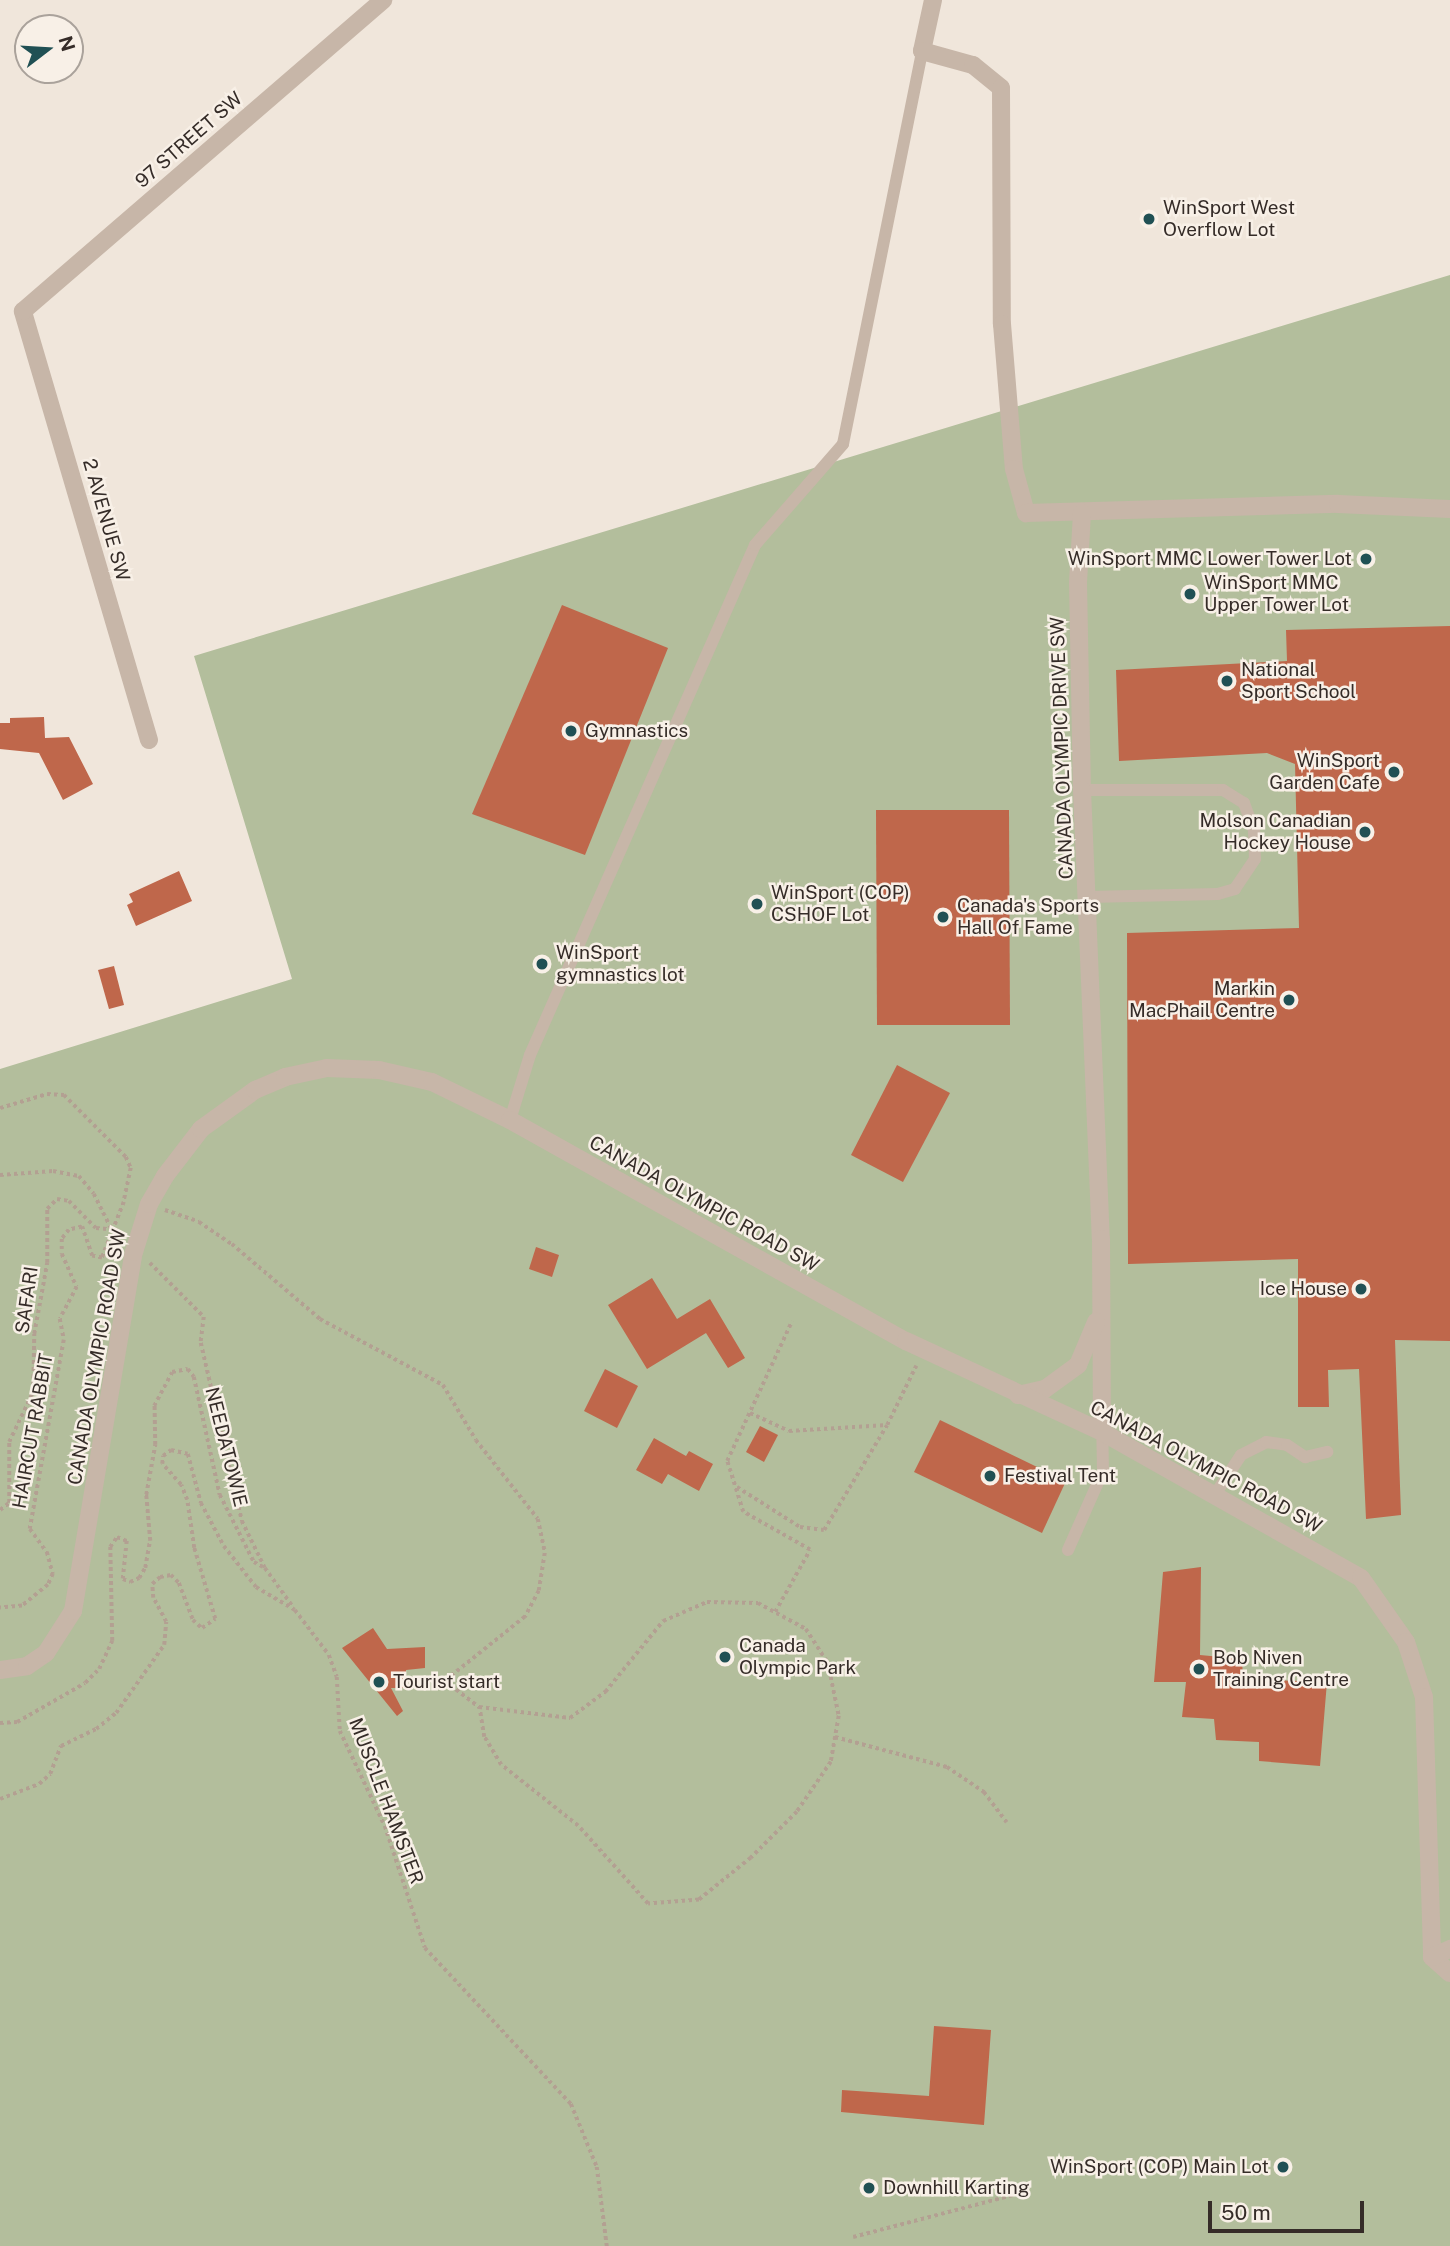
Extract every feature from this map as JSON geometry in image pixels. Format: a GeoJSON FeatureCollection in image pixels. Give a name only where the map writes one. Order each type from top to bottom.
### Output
{"type":"FeatureCollection","features":[{"type":"Feature","properties":{"kind":"street","name":"97 STREET SW"},"geometry":{"type":"LineString","coordinates":[[23,312],[383,0]]}},
{"type":"Feature","properties":{"kind":"street"},"geometry":{"type":"LineString","coordinates":[[933,0],[922,51],[973,65],[1001,88],[1002,324],[1014,469],[1026,513],[1338,504],[1450,509]]}},
{"type":"Feature","properties":{"kind":"street","name":"2 AVENUE SW"},"geometry":{"type":"LineString","coordinates":[[23,312],[149,740]]}},
{"type":"Feature","properties":{"kind":"street","name":"CANADA OLYMPIC DRIVE SW"},"geometry":{"type":"LineString","coordinates":[[1082,513],[1078,583],[1082,790],[1101,1239],[1099,1315],[1102,1432]]}},
{"type":"Feature","properties":{"kind":"street","name":"CANADA OLYMPIC ROAD SW"},"geometry":{"type":"LineString","coordinates":[[0,1670],[27,1665],[46,1653],[73,1611],[134,1252],[149,1204],[201,1129],[227,1107],[285,1077],[327,1069],[379,1070],[432,1082],[510,1119],[924,1350],[1102,1432],[1361,1578],[1406,1642],[1424,1697],[1432,1957]]}},
{"type":"Feature","properties":{"kind":"street"},"geometry":{"type":"LineString","coordinates":[[1018,1395],[1045,1389],[1078,1365],[1099,1315]]}},
{"type":"Feature","properties":{"kind":"street"},"geometry":{"type":"LineString","coordinates":[[1450,1949],[1432,1957],[1450,1972]]}},
{"type":"Feature","properties":{"kind":"lane"},"geometry":{"type":"LineString","coordinates":[[510,1119],[530,1055],[755,545],[843,444],[922,51]]}},
{"type":"Feature","properties":{"kind":"lane"},"geometry":{"type":"LineString","coordinates":[[1082,790],[1223,790],[1244,803],[1254,831],[1255,859],[1235,889],[1218,894],[1088,897]]}},
{"type":"Feature","properties":{"kind":"lane"},"geometry":{"type":"LineString","coordinates":[[1068,1550],[1103,1471],[1102,1432]]}},
{"type":"Feature","properties":{"kind":"lane"},"geometry":{"type":"LineString","coordinates":[[1214,1496],[1241,1455],[1266,1442],[1287,1445],[1305,1457],[1326,1452]]}},
{"type":"Feature","properties":{"kind":"path"},"geometry":{"type":"LineString","coordinates":[[0,1108],[47,1094],[64,1095],[126,1157],[131,1168],[113,1232]]}},
{"type":"Feature","properties":{"kind":"path"},"geometry":{"type":"LineString","coordinates":[[0,1175],[53,1171],[79,1176],[94,1194],[113,1232]]}},
{"type":"Feature","properties":{"kind":"path","name":"SAFARI"},"geometry":{"type":"LineString","coordinates":[[0,1510],[9,1503],[9,1442],[33,1392],[34,1334],[47,1263],[47,1209],[57,1199],[69,1201],[96,1228],[113,1232]]}},
{"type":"Feature","properties":{"kind":"path"},"geometry":{"type":"LineString","coordinates":[[149,1204],[199,1222],[320,1319],[443,1385],[476,1440],[537,1519],[545,1553],[539,1591],[526,1617],[445,1681],[479,1707],[570,1718],[605,1692],[663,1621],[707,1602],[758,1603],[806,1629],[828,1662],[839,1716],[831,1762],[797,1812],[751,1858],[699,1900],[648,1904],[578,1826],[501,1765],[484,1737],[479,1707]]}},
{"type":"Feature","properties":{"kind":"path","name":"HAIRCUT RABBIT"},"geometry":{"type":"LineString","coordinates":[[0,1608],[8,1611],[22,1606],[48,1585],[53,1574],[47,1552],[30,1529],[64,1340],[60,1319],[77,1287],[62,1254],[62,1239],[69,1230],[82,1227],[95,1259],[107,1251],[113,1232]]}},
{"type":"Feature","properties":{"kind":"path"},"geometry":{"type":"LineString","coordinates":[[113,1232],[119,1232],[118,1244],[134,1252],[197,1306],[204,1317],[201,1343],[219,1432],[242,1521],[265,1567],[295,1610]]}},
{"type":"Feature","properties":{"kind":"path"},"geometry":{"type":"LineString","coordinates":[[775,1612],[810,1550],[743,1513],[727,1461],[792,1321]]}},
{"type":"Feature","properties":{"kind":"path"},"geometry":{"type":"LineString","coordinates":[[735,1486],[800,1527],[824,1530],[887,1425],[924,1350]]}},
{"type":"Feature","properties":{"kind":"path","name":"NEEDATOWIE"},"geometry":{"type":"LineString","coordinates":[[0,1723],[17,1722],[85,1683],[99,1669],[112,1641],[110,1547],[117,1537],[127,1541],[123,1579],[130,1582],[139,1578],[145,1568],[150,1541],[146,1495],[155,1445],[154,1406],[172,1371],[188,1369],[194,1377],[220,1495],[254,1562],[265,1567]]}},
{"type":"Feature","properties":{"kind":"path"},"geometry":{"type":"LineString","coordinates":[[750,1413],[789,1432],[887,1425]]}},
{"type":"Feature","properties":{"kind":"path","name":"MUSCLE HAMSTER"},"geometry":{"type":"LineString","coordinates":[[0,1799],[39,1784],[50,1773],[61,1745],[96,1729],[116,1713],[164,1644],[166,1622],[153,1598],[152,1584],[160,1577],[171,1576],[179,1583],[193,1620],[202,1628],[215,1619],[194,1548],[187,1500],[181,1485],[162,1464],[163,1456],[171,1450],[188,1454],[201,1503],[242,1571],[256,1587],[295,1610],[329,1655],[337,1677],[340,1731],[385,1826],[425,1948],[571,2104],[588,2136],[597,2166],[607,2246]]}},
{"type":"Feature","properties":{"kind":"path"},"geometry":{"type":"LineString","coordinates":[[835,1737],[947,1767],[984,1793],[1007,1822]]}},
{"type":"Feature","properties":{"kind":"path"},"geometry":{"type":"LineString","coordinates":[[853,2237],[1024,2192]]}},
{"type":"Feature","properties":{"kind":"green space","name":"Canada Olympic Park"},"geometry":{"type":"Polygon","coordinates":[[[1450,275],[1450,2246],[0,2246],[0,1069],[292,979],[194,656],[1450,275]]]}},
{"type":"Feature","properties":{"kind":"building","name":"Gymnastics"},"geometry":{"type":"Polygon","coordinates":[[[562,605],[668,648],[585,855],[472,814],[562,605]]]}},
{"type":"Feature","properties":{"kind":"building","name":"Markin MacPhail Centre"},"geometry":{"type":"Polygon","coordinates":[[[1450,626],[1450,1341],[1395,1340],[1401,1515],[1366,1519],[1359,1369],[1328,1370],[1329,1407],[1298,1407],[1298,1259],[1128,1264],[1127,933],[1299,928],[1295,764],[1267,753],[1119,761],[1116,670],[1287,661],[1286,630],[1450,626]]]}},
{"type":"Feature","properties":{"kind":"building"},"geometry":{"type":"Polygon","coordinates":[[[44,717],[45,738],[69,737],[93,784],[63,800],[39,753],[0,749],[0,723],[10,723],[10,718],[44,717]]]}},
{"type":"Feature","properties":{"kind":"building","name":"Canada's Sports Hall Of Fame"},"geometry":{"type":"Polygon","coordinates":[[[876,810],[1009,810],[1010,1025],[877,1025],[876,810]]]}},
{"type":"Feature","properties":{"kind":"building"},"geometry":{"type":"Polygon","coordinates":[[[179,871],[192,901],[136,926],[127,905],[133,902],[129,894],[179,871]]]}},
{"type":"Feature","properties":{"kind":"building"},"geometry":{"type":"Polygon","coordinates":[[[114,966],[124,1005],[109,1009],[98,970],[114,966]]]}},
{"type":"Feature","properties":{"kind":"building"},"geometry":{"type":"Polygon","coordinates":[[[897,1065],[950,1093],[903,1182],[851,1155],[897,1065]]]}},
{"type":"Feature","properties":{"kind":"building"},"geometry":{"type":"Polygon","coordinates":[[[536,1247],[559,1255],[552,1277],[529,1269],[536,1247]]]}},
{"type":"Feature","properties":{"kind":"building"},"geometry":{"type":"Polygon","coordinates":[[[652,1278],[677,1319],[710,1299],[745,1358],[728,1368],[706,1333],[647,1369],[608,1305],[652,1278]]]}},
{"type":"Feature","properties":{"kind":"building"},"geometry":{"type":"Polygon","coordinates":[[[605,1369],[638,1386],[617,1428],[584,1411],[605,1369]]]}},
{"type":"Feature","properties":{"kind":"building","name":"Festival Tent"},"geometry":{"type":"Polygon","coordinates":[[[940,1420],[1066,1481],[1042,1533],[914,1472],[940,1420]]]}},
{"type":"Feature","properties":{"kind":"building"},"geometry":{"type":"Polygon","coordinates":[[[760,1426],[778,1435],[764,1462],[746,1452],[760,1426]]]}},
{"type":"Feature","properties":{"kind":"building"},"geometry":{"type":"Polygon","coordinates":[[[654,1438],[686,1456],[689,1451],[713,1464],[699,1491],[668,1474],[662,1484],[636,1470],[654,1438]]]}},
{"type":"Feature","properties":{"kind":"building","name":"Bob Niven Training Centre"},"geometry":{"type":"Polygon","coordinates":[[[1201,1567],[1200,1655],[1242,1659],[1243,1679],[1327,1682],[1320,1766],[1259,1761],[1259,1742],[1216,1740],[1214,1719],[1182,1717],[1186,1682],[1154,1682],[1163,1572],[1201,1567]]]}},
{"type":"Feature","properties":{"kind":"building"},"geometry":{"type":"Polygon","coordinates":[[[373,1628],[387,1649],[425,1647],[425,1668],[406,1670],[406,1688],[391,1688],[403,1711],[397,1716],[342,1648],[373,1628]]]}},
{"type":"Feature","properties":{"kind":"building"},"geometry":{"type":"Polygon","coordinates":[[[934,2026],[991,2030],[984,2125],[841,2112],[842,2090],[929,2096],[934,2026]]]}},
{"type":"Feature","properties":{"kind":"place","name":"WinSport West Overflow Lot"},"geometry":{"type":"Point","coordinates":[1149,219]}},
{"type":"Feature","properties":{"kind":"place","name":"WinSport MMC Lower Tower Lot"},"geometry":{"type":"Point","coordinates":[1366,559]}},
{"type":"Feature","properties":{"kind":"place","name":"WinSport MMC Upper Tower Lot"},"geometry":{"type":"Point","coordinates":[1190,594]}},
{"type":"Feature","properties":{"kind":"place","name":"National Sport School"},"geometry":{"type":"Point","coordinates":[1227,681]}},
{"type":"Feature","properties":{"kind":"place","name":"Gymnastics"},"geometry":{"type":"Point","coordinates":[571,731]}},
{"type":"Feature","properties":{"kind":"place","name":"WinSport Garden Cafe"},"geometry":{"type":"Point","coordinates":[1394,772]}},
{"type":"Feature","properties":{"kind":"place","name":"Molson Canadian Hockey House"},"geometry":{"type":"Point","coordinates":[1365,832]}},
{"type":"Feature","properties":{"kind":"place","name":"WinSport (COP) CSHOF Lot"},"geometry":{"type":"Point","coordinates":[757,904]}},
{"type":"Feature","properties":{"kind":"place","name":"Canada's Sports Hall Of Fame"},"geometry":{"type":"Point","coordinates":[943,917]}},
{"type":"Feature","properties":{"kind":"place","name":"WinSport gymnastics lot"},"geometry":{"type":"Point","coordinates":[542,964]}},
{"type":"Feature","properties":{"kind":"place","name":"Markin MacPhail Centre"},"geometry":{"type":"Point","coordinates":[1289,1000]}},
{"type":"Feature","properties":{"kind":"place","name":"Ice House"},"geometry":{"type":"Point","coordinates":[1361,1289]}},
{"type":"Feature","properties":{"kind":"place","name":"Festival Tent"},"geometry":{"type":"Point","coordinates":[990,1476]}},
{"type":"Feature","properties":{"kind":"place","name":"Canada Olympic Park"},"geometry":{"type":"Point","coordinates":[725,1657]}},
{"type":"Feature","properties":{"kind":"place","name":"Bob Niven Training Centre"},"geometry":{"type":"Point","coordinates":[1199,1669]}},
{"type":"Feature","properties":{"kind":"place","name":"Tourist start"},"geometry":{"type":"Point","coordinates":[379,1682]}},
{"type":"Feature","properties":{"kind":"place","name":"WinSport (COP) Main Lot"},"geometry":{"type":"Point","coordinates":[1283,2167]}},
{"type":"Feature","properties":{"kind":"place","name":"Downhill Karting"},"geometry":{"type":"Point","coordinates":[869,2188]}}]}
